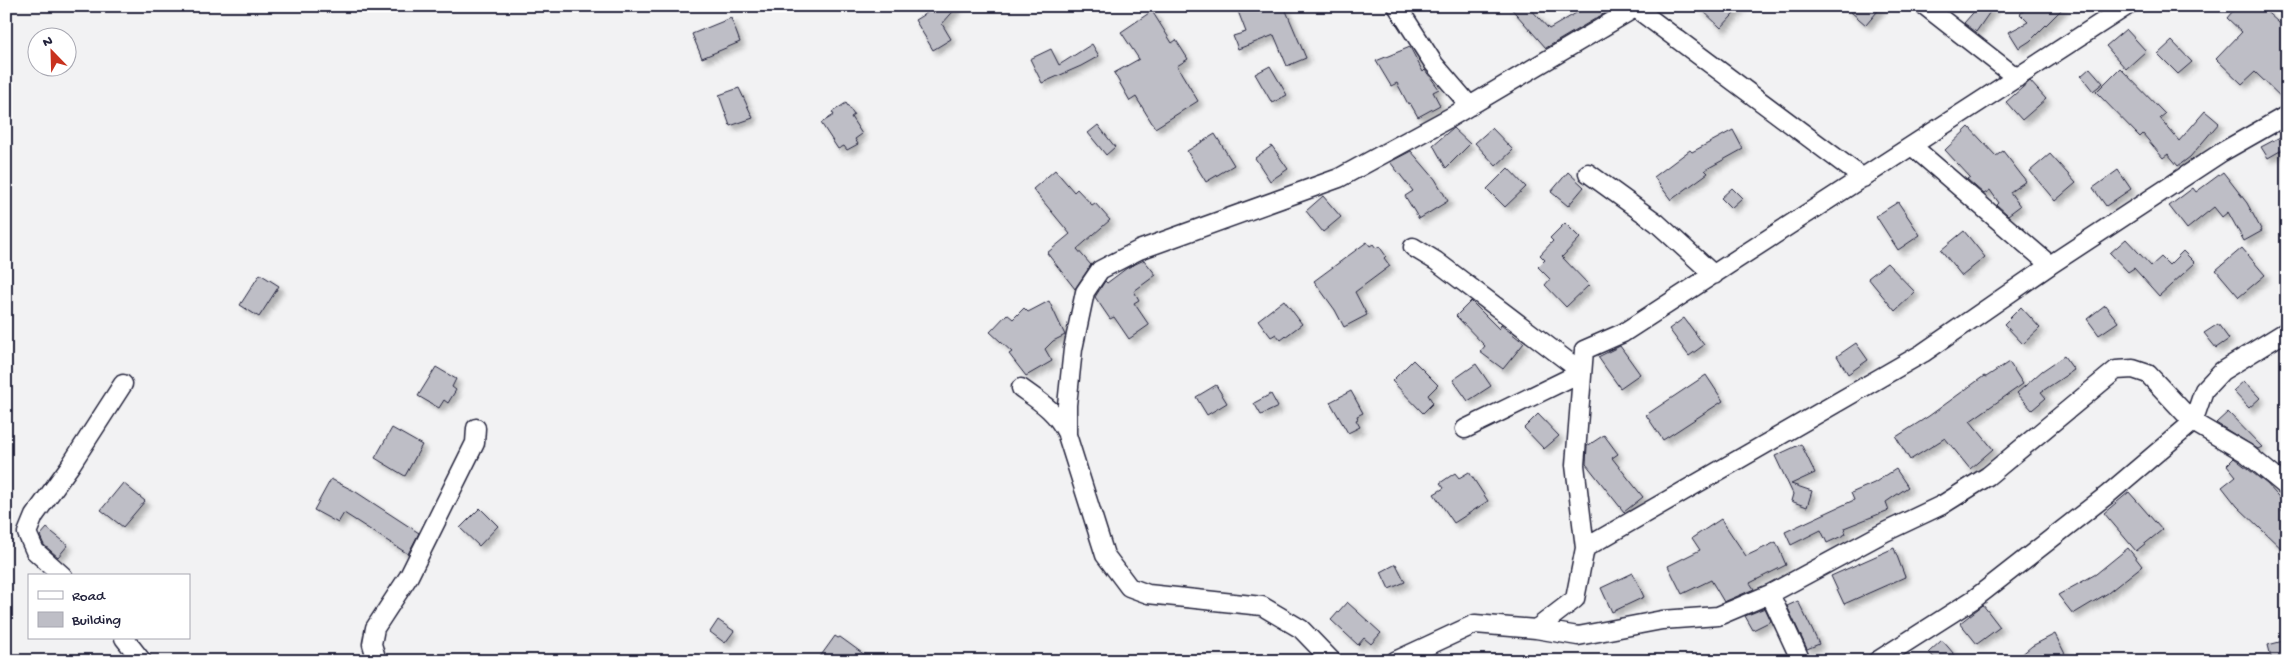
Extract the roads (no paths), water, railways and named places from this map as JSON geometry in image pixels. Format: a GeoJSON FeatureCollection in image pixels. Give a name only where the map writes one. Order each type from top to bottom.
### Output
{"type":"FeatureCollection","features":[{"type":"Feature","properties":{"kind":"street"},"geometry":{"type":"LineString","coordinates":[[1397,6],[1434,64],[1470,106]]}},
{"type":"Feature","properties":{"kind":"street"},"geometry":{"type":"LineString","coordinates":[[1925,6],[2017,78]]}},
{"type":"Feature","properties":{"kind":"street"},"geometry":{"type":"LineString","coordinates":[[1536,629],[1575,598],[1585,548],[1575,465],[1584,350],[1623,334],[2128,6]]}},
{"type":"Feature","properties":{"kind":"street"},"geometry":{"type":"LineString","coordinates":[[1067,435],[1067,406],[1073,349],[1085,292],[1100,270],[1139,250],[1339,178],[1470,106],[1634,7],[1863,178]]}},
{"type":"Feature","properties":{"kind":"street"},"geometry":{"type":"LineString","coordinates":[[1585,548],[1923,352],[2050,265],[2222,152],[2287,115]]}},
{"type":"Feature","properties":{"kind":"street"},"geometry":{"type":"LineString","coordinates":[[1912,146],[2050,265]]}},
{"type":"Feature","properties":{"kind":"street"},"geometry":{"type":"LineString","coordinates":[[1588,173],[1656,223],[1714,275]]}},
{"type":"Feature","properties":{"kind":"street"},"geometry":{"type":"LineString","coordinates":[[1412,247],[1436,261],[1582,372]]}},
{"type":"Feature","properties":{"kind":"street"},"geometry":{"type":"LineString","coordinates":[[1877,661],[1974,599],[2107,495],[2193,422],[2204,390],[2222,371],[2287,331]]}},
{"type":"Feature","properties":{"kind":"street"},"geometry":{"type":"LineString","coordinates":[[1395,661],[1475,624],[1536,629],[1578,636],[1662,620],[1718,616],[1770,594],[1885,532],[1942,505],[1988,476],[2116,370],[2133,369],[2148,374],[2193,422],[2246,453],[2287,487]]}},
{"type":"Feature","properties":{"kind":"street"},"geometry":{"type":"LineString","coordinates":[[1465,429],[1582,372]]}},
{"type":"Feature","properties":{"kind":"street"},"geometry":{"type":"LineString","coordinates":[[61,574],[35,551],[26,533],[34,516],[70,466],[122,384]]}},
{"type":"Feature","properties":{"kind":"street"},"geometry":{"type":"LineString","coordinates":[[1021,388],[1060,419],[1067,435],[1104,555],[1129,586],[1148,594],[1262,606],[1301,630],[1332,661]]}},
{"type":"Feature","properties":{"kind":"street"},"geometry":{"type":"LineString","coordinates":[[377,661],[372,644],[375,628],[408,576],[475,443],[476,428]]}},
{"type":"Feature","properties":{"kind":"street"},"geometry":{"type":"LineString","coordinates":[[1770,594],[1801,661]]}},
{"type":"Feature","properties":{"kind":"street"},"geometry":{"type":"LineString","coordinates":[[126,640],[142,661]]}}]}
